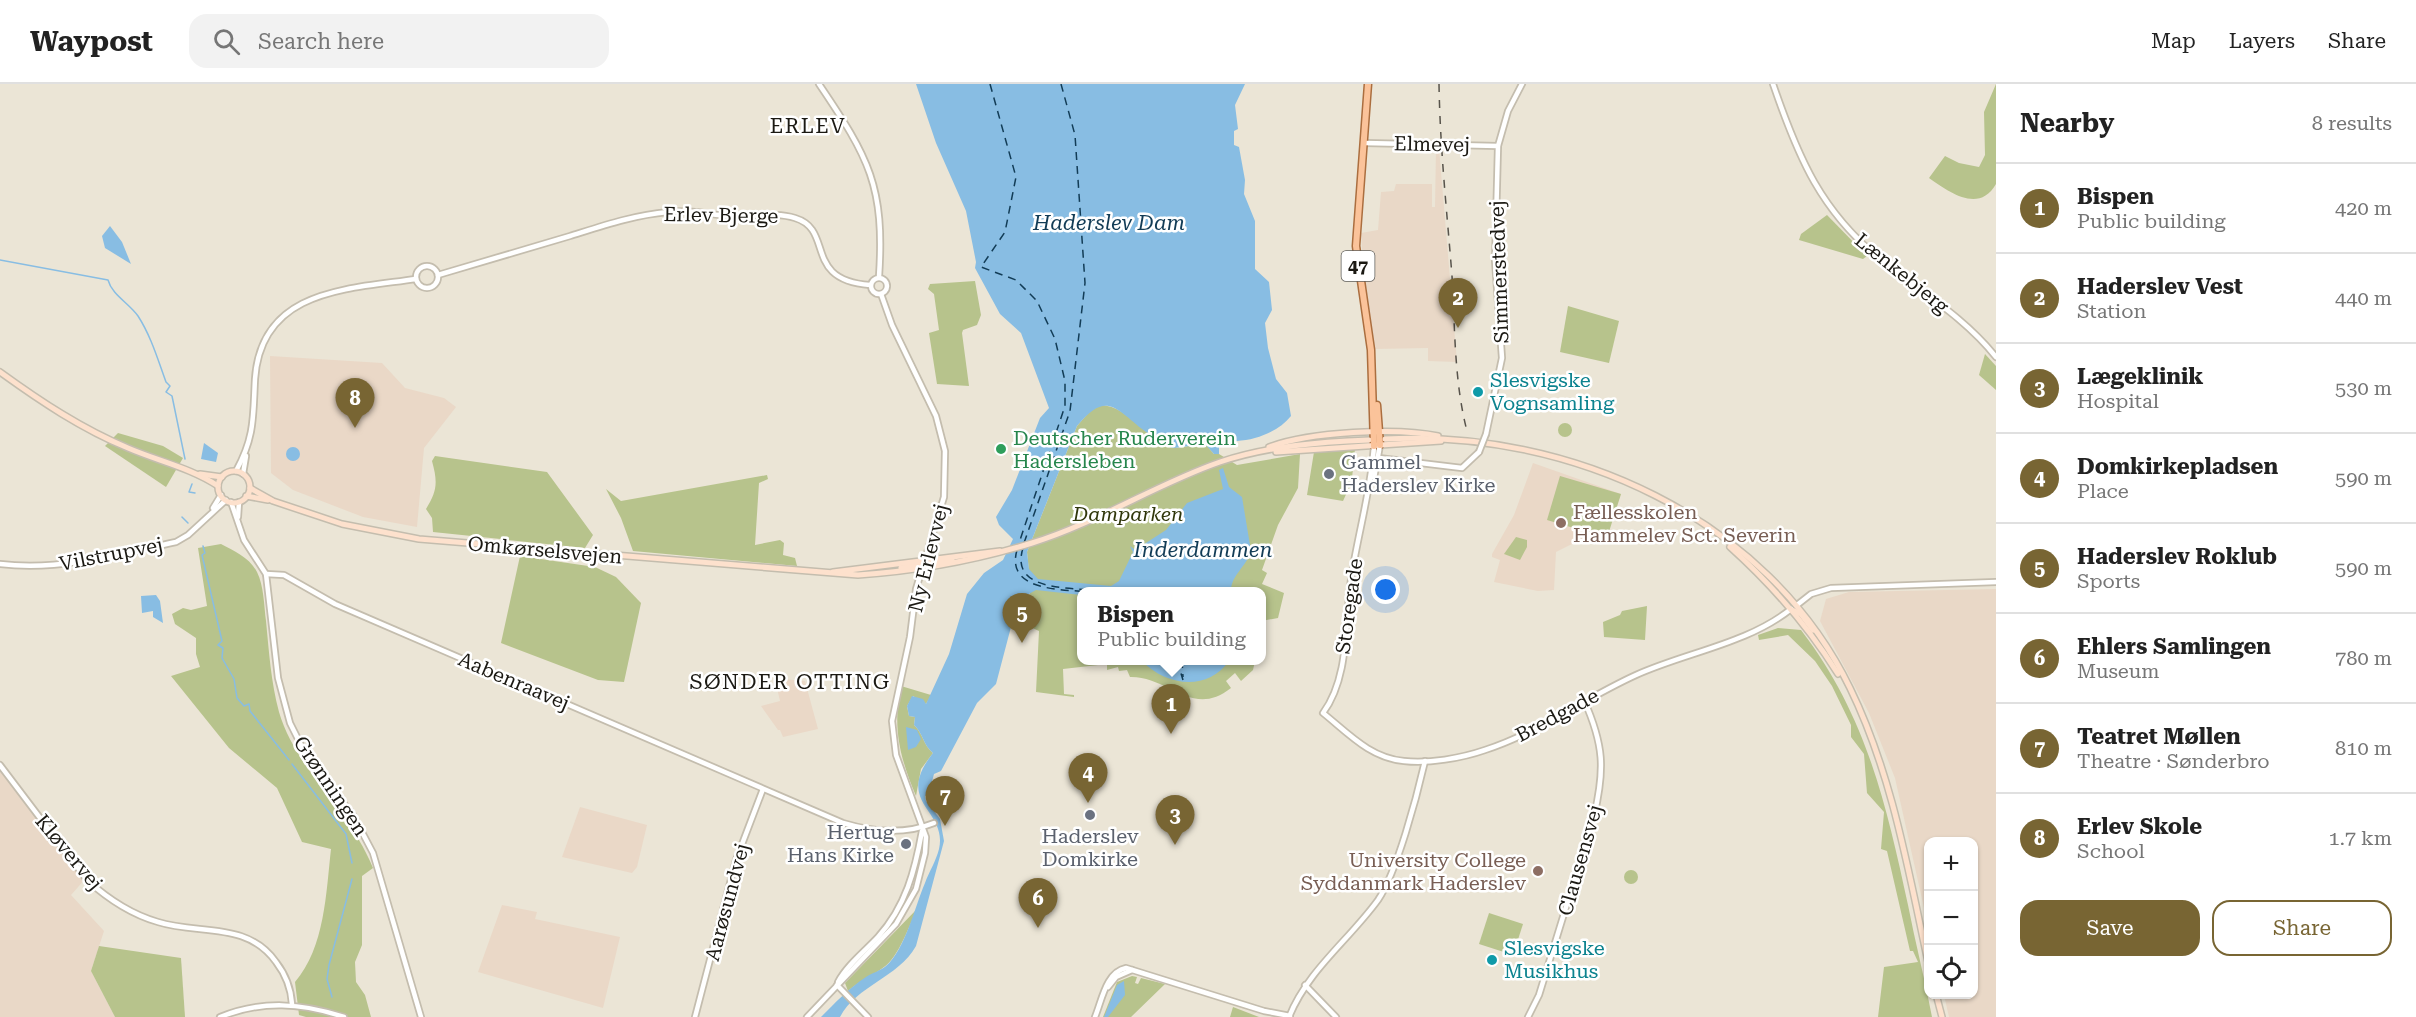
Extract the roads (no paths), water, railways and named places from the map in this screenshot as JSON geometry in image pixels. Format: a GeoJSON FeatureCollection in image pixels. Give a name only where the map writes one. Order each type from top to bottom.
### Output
{"type":"FeatureCollection","features":[{"type":"Feature","properties":{"kind":"main road","name":"47"},"geometry":{"type":"LineString","coordinates":[[1368,84],[1356,246],[1374,389],[1377,439]]}},
{"type":"Feature","properties":{"kind":"main road"},"geometry":{"type":"LineString","coordinates":[[0,372],[39,400],[95,432],[137,452],[195,473],[218,486],[221,495],[229,501],[239,502],[250,488],[248,480],[236,471],[222,477],[195,473]]}},
{"type":"Feature","properties":{"kind":"main road","name":"47"},"geometry":{"type":"LineString","coordinates":[[1374,389],[1377,439]]}},
{"type":"Feature","properties":{"kind":"main road"},"geometry":{"type":"LineString","coordinates":[[1254,453],[1426,433],[1503,444],[1544,453],[1598,470],[1658,497],[1704,525],[1749,558],[1797,605],[1823,640],[1856,704],[1888,784],[1925,945]]}},
{"type":"Feature","properties":{"kind":"main road"},"geometry":{"type":"LineString","coordinates":[[1254,453],[1300,439],[1456,439]]}},
{"type":"Feature","properties":{"kind":"main road","name":"Omkørselsvejen"},"geometry":{"type":"LineString","coordinates":[[246,496],[273,501],[342,524],[419,539],[821,573],[880,574],[966,562],[1033,543],[1088,521],[1196,471],[1254,453]]}},
{"type":"Feature","properties":{"kind":"main road"},"geometry":{"type":"LineString","coordinates":[[218,486],[222,477]]}},
{"type":"Feature","properties":{"kind":"main road","name":"Omkørselsvejen"},"geometry":{"type":"LineString","coordinates":[[250,488],[273,501]]}},
{"type":"Feature","properties":{"kind":"main road"},"geometry":{"type":"LineString","coordinates":[[1704,525],[1797,605]]}},
{"type":"Feature","properties":{"kind":"main road","name":"Omkørselsvejen"},"geometry":{"type":"LineString","coordinates":[[821,573],[1004,551]]}},
{"type":"Feature","properties":{"kind":"main road"},"geometry":{"type":"LineString","coordinates":[[921,570],[932,563],[962,558],[967,554]]}},
{"type":"Feature","properties":{"kind":"main road"},"geometry":{"type":"LineString","coordinates":[[880,574],[919,565],[924,560]]}},
{"type":"Feature","properties":{"kind":"main road"},"geometry":{"type":"LineString","coordinates":[[1758,573],[1791,609],[1829,659],[1856,704]]}},
{"type":"Feature","properties":{"kind":"main road"},"geometry":{"type":"LineString","coordinates":[[1791,609],[1797,605]]}},
{"type":"Feature","properties":{"kind":"main road"},"geometry":{"type":"LineString","coordinates":[[1791,609],[1800,614],[1823,640]]}},
{"type":"Feature","properties":{"kind":"main road"},"geometry":{"type":"LineString","coordinates":[[1937,999],[1941,1017]]}},
{"type":"Feature","properties":{"kind":"street"},"geometry":{"type":"LineString","coordinates":[[819,84],[854,135],[870,169],[880,216],[879,278]]}},
{"type":"Feature","properties":{"kind":"street","name":"Simmerstedvej"},"geometry":{"type":"LineString","coordinates":[[1379,458],[1462,468],[1479,452],[1486,434],[1502,358],[1495,261],[1498,146],[1508,111],[1522,84]]}},
{"type":"Feature","properties":{"kind":"street","name":"Lænkebjerg"},"geometry":{"type":"LineString","coordinates":[[1773,84],[1800,159],[1832,211],[1884,262],[1968,327],[1996,357]]}},
{"type":"Feature","properties":{"kind":"street","name":"Elmevej"},"geometry":{"type":"LineString","coordinates":[[1365,143],[1498,146]]}},
{"type":"Feature","properties":{"kind":"street","name":"Erlev Bjerge"},"geometry":{"type":"LineString","coordinates":[[438,275],[646,215],[694,211],[731,216],[787,216],[801,220],[816,237],[824,259],[836,276],[854,284],[870,285]]}},
{"type":"Feature","properties":{"kind":"street"},"geometry":{"type":"LineString","coordinates":[[424,266],[433,267],[438,275],[435,284],[429,287],[423,287],[416,279],[418,270],[424,266]]}},
{"type":"Feature","properties":{"kind":"street"},"geometry":{"type":"LineString","coordinates":[[879,278],[887,285],[881,294],[874,292],[870,285],[879,278]]}},
{"type":"Feature","properties":{"kind":"street"},"geometry":{"type":"LineString","coordinates":[[243,474],[255,420],[255,379],[261,351],[269,334],[285,314],[304,301],[330,292],[416,279]]}},
{"type":"Feature","properties":{"kind":"street","name":"Ny Erlevvej"},"geometry":{"type":"LineString","coordinates":[[807,1017],[883,940],[909,903],[925,853],[926,837],[896,755],[892,721],[921,570],[944,497],[945,451],[936,416],[892,326],[881,294]]}},
{"type":"Feature","properties":{"kind":"street"},"geometry":{"type":"LineString","coordinates":[[1374,476],[1377,439]]}},
{"type":"Feature","properties":{"kind":"street","name":"Storegade"},"geometry":{"type":"LineString","coordinates":[[1323,713],[1339,676],[1351,576],[1379,458],[1377,439]]}},
{"type":"Feature","properties":{"kind":"street","name":"Storegade"},"geometry":{"type":"LineString","coordinates":[[1369,497],[1377,439]]}},
{"type":"Feature","properties":{"kind":"street"},"geometry":{"type":"LineString","coordinates":[[236,471],[248,446]]}},
{"type":"Feature","properties":{"kind":"street","name":"Vilstrupvej"},"geometry":{"type":"LineString","coordinates":[[0,564],[44,566],[75,563],[176,542],[194,530],[210,513],[221,495]]}},
{"type":"Feature","properties":{"kind":"street","name":"Vilstrupvej"},"geometry":{"type":"LineString","coordinates":[[210,513],[229,501]]}},
{"type":"Feature","properties":{"kind":"street","name":"Grønningen"},"geometry":{"type":"LineString","coordinates":[[229,501],[244,540],[266,574],[284,706],[308,759],[352,815],[373,853],[421,1017]]}},
{"type":"Feature","properties":{"kind":"street","name":"Grønningen"},"geometry":{"type":"LineString","coordinates":[[238,523],[239,502]]}},
{"type":"Feature","properties":{"kind":"street","name":"Aabenraavej"},"geometry":{"type":"LineString","coordinates":[[266,574],[284,575],[335,604],[763,789],[857,827],[886,832],[923,828],[934,824]]}},
{"type":"Feature","properties":{"kind":"street"},"geometry":{"type":"LineString","coordinates":[[1797,605],[1811,594],[1831,588],[1996,582]]}},
{"type":"Feature","properties":{"kind":"street","name":"Bredgade"},"geometry":{"type":"LineString","coordinates":[[1323,713],[1357,742],[1386,758],[1425,761],[1491,748],[1584,700],[1675,658],[1762,629],[1791,609]]}},
{"type":"Feature","properties":{"kind":"street","name":"Clausensvej"},"geometry":{"type":"LineString","coordinates":[[1528,1017],[1539,995],[1594,816],[1601,786],[1603,761],[1600,740],[1584,700]]}},
{"type":"Feature","properties":{"kind":"street"},"geometry":{"type":"LineString","coordinates":[[1095,1017],[1110,977],[1117,970],[1132,970],[1264,1011],[1289,1016],[1305,985],[1383,891],[1416,797],[1425,761]]}},
{"type":"Feature","properties":{"kind":"street","name":"Kløvervej"},"geometry":{"type":"LineString","coordinates":[[0,765],[87,880],[102,893],[130,911],[159,923],[223,931],[251,939],[273,957],[284,974],[292,1004]]}},
{"type":"Feature","properties":{"kind":"street","name":"Aarøsundvej"},"geometry":{"type":"LineString","coordinates":[[695,1017],[736,860],[763,789]]}},
{"type":"Feature","properties":{"kind":"street"},"geometry":{"type":"LineString","coordinates":[[837,985],[868,1017]]}},
{"type":"Feature","properties":{"kind":"street"},"geometry":{"type":"LineString","coordinates":[[1305,985],[1336,1017]]}},
{"type":"Feature","properties":{"kind":"street"},"geometry":{"type":"LineString","coordinates":[[220,1017],[249,1008],[292,1004],[344,1017]]}},
{"type":"Feature","properties":{"kind":"water","name":"Haderslev Dam"},"geometry":{"type":"Polygon","coordinates":[[[916,84],[1245,84],[1235,105],[1238,129],[1234,131],[1234,145],[1239,147],[1245,180],[1244,194],[1255,221],[1255,269],[1269,282],[1272,310],[1265,323],[1268,348],[1276,379],[1287,393],[1291,416],[1280,426],[1260,437],[1221,442],[1219,454],[1214,454],[1205,444],[1174,448],[1166,446],[1110,406],[1095,409],[1077,426],[1027,552],[1029,569],[1038,579],[1111,586],[1119,581],[1133,552],[1130,546],[1135,550],[1166,530],[1187,503],[1223,489],[1219,470],[1223,468],[1229,487],[1242,497],[1251,551],[1249,556],[1232,587],[1077,587],[1077,595],[1036,590],[1027,595],[1022,612],[1011,627],[996,684],[977,703],[941,771],[934,774],[929,793],[925,796],[926,801],[940,819],[944,841],[916,946],[899,966],[847,1006],[840,1017],[821,1017],[854,986],[884,968],[893,959],[904,939],[936,858],[940,835],[924,805],[918,784],[922,770],[933,753],[914,725],[915,717],[909,716],[907,706],[912,696],[923,699],[926,704],[949,654],[967,594],[984,573],[1003,560],[1013,539],[999,525],[996,517],[1012,490],[1040,418],[1049,408],[1021,333],[1000,314],[975,268],[976,262],[966,211],[936,143],[916,84]]]}},
{"type":"Feature","properties":{"kind":"water"},"geometry":{"type":"Polygon","coordinates":[[[110,226],[122,242],[131,264],[105,248],[102,236],[110,226]]]}},
{"type":"Feature","properties":{"kind":"water"},"geometry":{"type":"Polygon","coordinates":[[[204,443],[218,453],[216,462],[201,459],[204,443]]]}},
{"type":"Feature","properties":{"kind":"water"},"geometry":{"type":"Polygon","coordinates":[[[290,447],[296,447],[300,454],[296,461],[290,461],[286,457],[286,451],[290,447]]]}},
{"type":"Feature","properties":{"kind":"water"},"geometry":{"type":"Polygon","coordinates":[[[156,595],[160,601],[163,623],[153,617],[153,611],[142,613],[141,596],[156,595]]]}},
{"type":"Feature","properties":{"kind":"water"},"geometry":{"type":"Polygon","coordinates":[[[1147,665],[1225,665],[1210,678],[1186,682],[1163,676],[1147,665]]]}},
{"type":"Feature","properties":{"kind":"water"},"geometry":{"type":"Polygon","coordinates":[[[906,727],[917,730],[921,739],[916,747],[908,750],[906,727]]]}},
{"type":"Feature","properties":{"kind":"water"},"geometry":{"type":"Polygon","coordinates":[[[1124,981],[1125,995],[1108,1017],[1104,1017],[1117,985],[1124,981]]]}},
{"type":"Feature","properties":{"kind":"waterway"},"geometry":{"type":"LineString","coordinates":[[0,260],[108,280],[113,290],[134,311],[143,324],[166,382],[170,386],[166,392],[172,396],[185,459]]}},
{"type":"Feature","properties":{"kind":"waterway"},"geometry":{"type":"LineString","coordinates":[[192,484],[189,492],[195,493]]}},
{"type":"Feature","properties":{"kind":"waterway"},"geometry":{"type":"LineString","coordinates":[[182,517],[188,523]]}},
{"type":"Feature","properties":{"kind":"waterway"},"geometry":{"type":"LineString","coordinates":[[203,546],[205,553],[202,555],[222,641],[218,645],[223,648],[222,658],[234,679],[237,698],[244,706],[249,704],[250,711],[289,760]]}},
{"type":"Feature","properties":{"kind":"waterway"},"geometry":{"type":"LineString","coordinates":[[292,764],[346,834],[352,863]]}},
{"type":"Feature","properties":{"kind":"waterway"},"geometry":{"type":"LineString","coordinates":[[332,997],[327,979],[329,965],[352,879]]}},
{"type":"Feature","properties":{"kind":"railway"},"geometry":{"type":"LineString","coordinates":[[1439,84],[1456,354],[1467,431]]}},
{"type":"Feature","properties":{"kind":"place","name":"Haderslev Vest"},"geometry":{"type":"Point","coordinates":[1458,328]}},
{"type":"Feature","properties":{"kind":"place","name":"Slesvigske Vognsamling"},"geometry":{"type":"Point","coordinates":[1478,392]}},
{"type":"Feature","properties":{"kind":"place","name":"Erlev Skole"},"geometry":{"type":"Point","coordinates":[355,428]}},
{"type":"Feature","properties":{"kind":"place","name":"Deutscher Ruderverein Hadersleben"},"geometry":{"type":"Point","coordinates":[1001,449]}},
{"type":"Feature","properties":{"kind":"place","name":"Gammel Haderslev Kirke"},"geometry":{"type":"Point","coordinates":[1329,474]}},
{"type":"Feature","properties":{"kind":"place","name":"Fællesskolen Hammelev Sct. Severin"},"geometry":{"type":"Point","coordinates":[1561,523]}},
{"type":"Feature","properties":{"kind":"place","name":"Haderslev Roklub"},"geometry":{"type":"Point","coordinates":[1022,643]}},
{"type":"Feature","properties":{"kind":"place","name":"Bispen"},"geometry":{"type":"Point","coordinates":[1171,734]}},
{"type":"Feature","properties":{"kind":"place","name":"Domkirkepladsen"},"geometry":{"type":"Point","coordinates":[1088,803]}},
{"type":"Feature","properties":{"kind":"place","name":"Haderslev Domkirke"},"geometry":{"type":"Point","coordinates":[1090,815]}},
{"type":"Feature","properties":{"kind":"place","name":"Teatret Møllen"},"geometry":{"type":"Point","coordinates":[945,826]}},
{"type":"Feature","properties":{"kind":"place","name":"Hertug Hans Kirke"},"geometry":{"type":"Point","coordinates":[906,844]}},
{"type":"Feature","properties":{"kind":"place","name":"Lægeklinik"},"geometry":{"type":"Point","coordinates":[1175,845]}},
{"type":"Feature","properties":{"kind":"place","name":"University College Syddanmark Haderslev"},"geometry":{"type":"Point","coordinates":[1538,871]}},
{"type":"Feature","properties":{"kind":"place","name":"Ehlers Samlingen"},"geometry":{"type":"Point","coordinates":[1038,928]}},
{"type":"Feature","properties":{"kind":"place","name":"Slesvigske Musikhus"},"geometry":{"type":"Point","coordinates":[1492,960]}},
{"type":"Feature","properties":{"kind":"district","name":"ERLEV"},"geometry":{"type":"Point","coordinates":[808,126]}},
{"type":"Feature","properties":{"kind":"district","name":"SØNDER OTTING"},"geometry":{"type":"Point","coordinates":[790,682]}},
{"type":"Feature","properties":{"kind":"park label","name":"Damparken"},"geometry":{"type":"Point","coordinates":[1128,514]}},
{"type":"Feature","properties":{"kind":"water label","name":"Inderdammen"},"geometry":{"type":"Point","coordinates":[1203,550]}}]}
